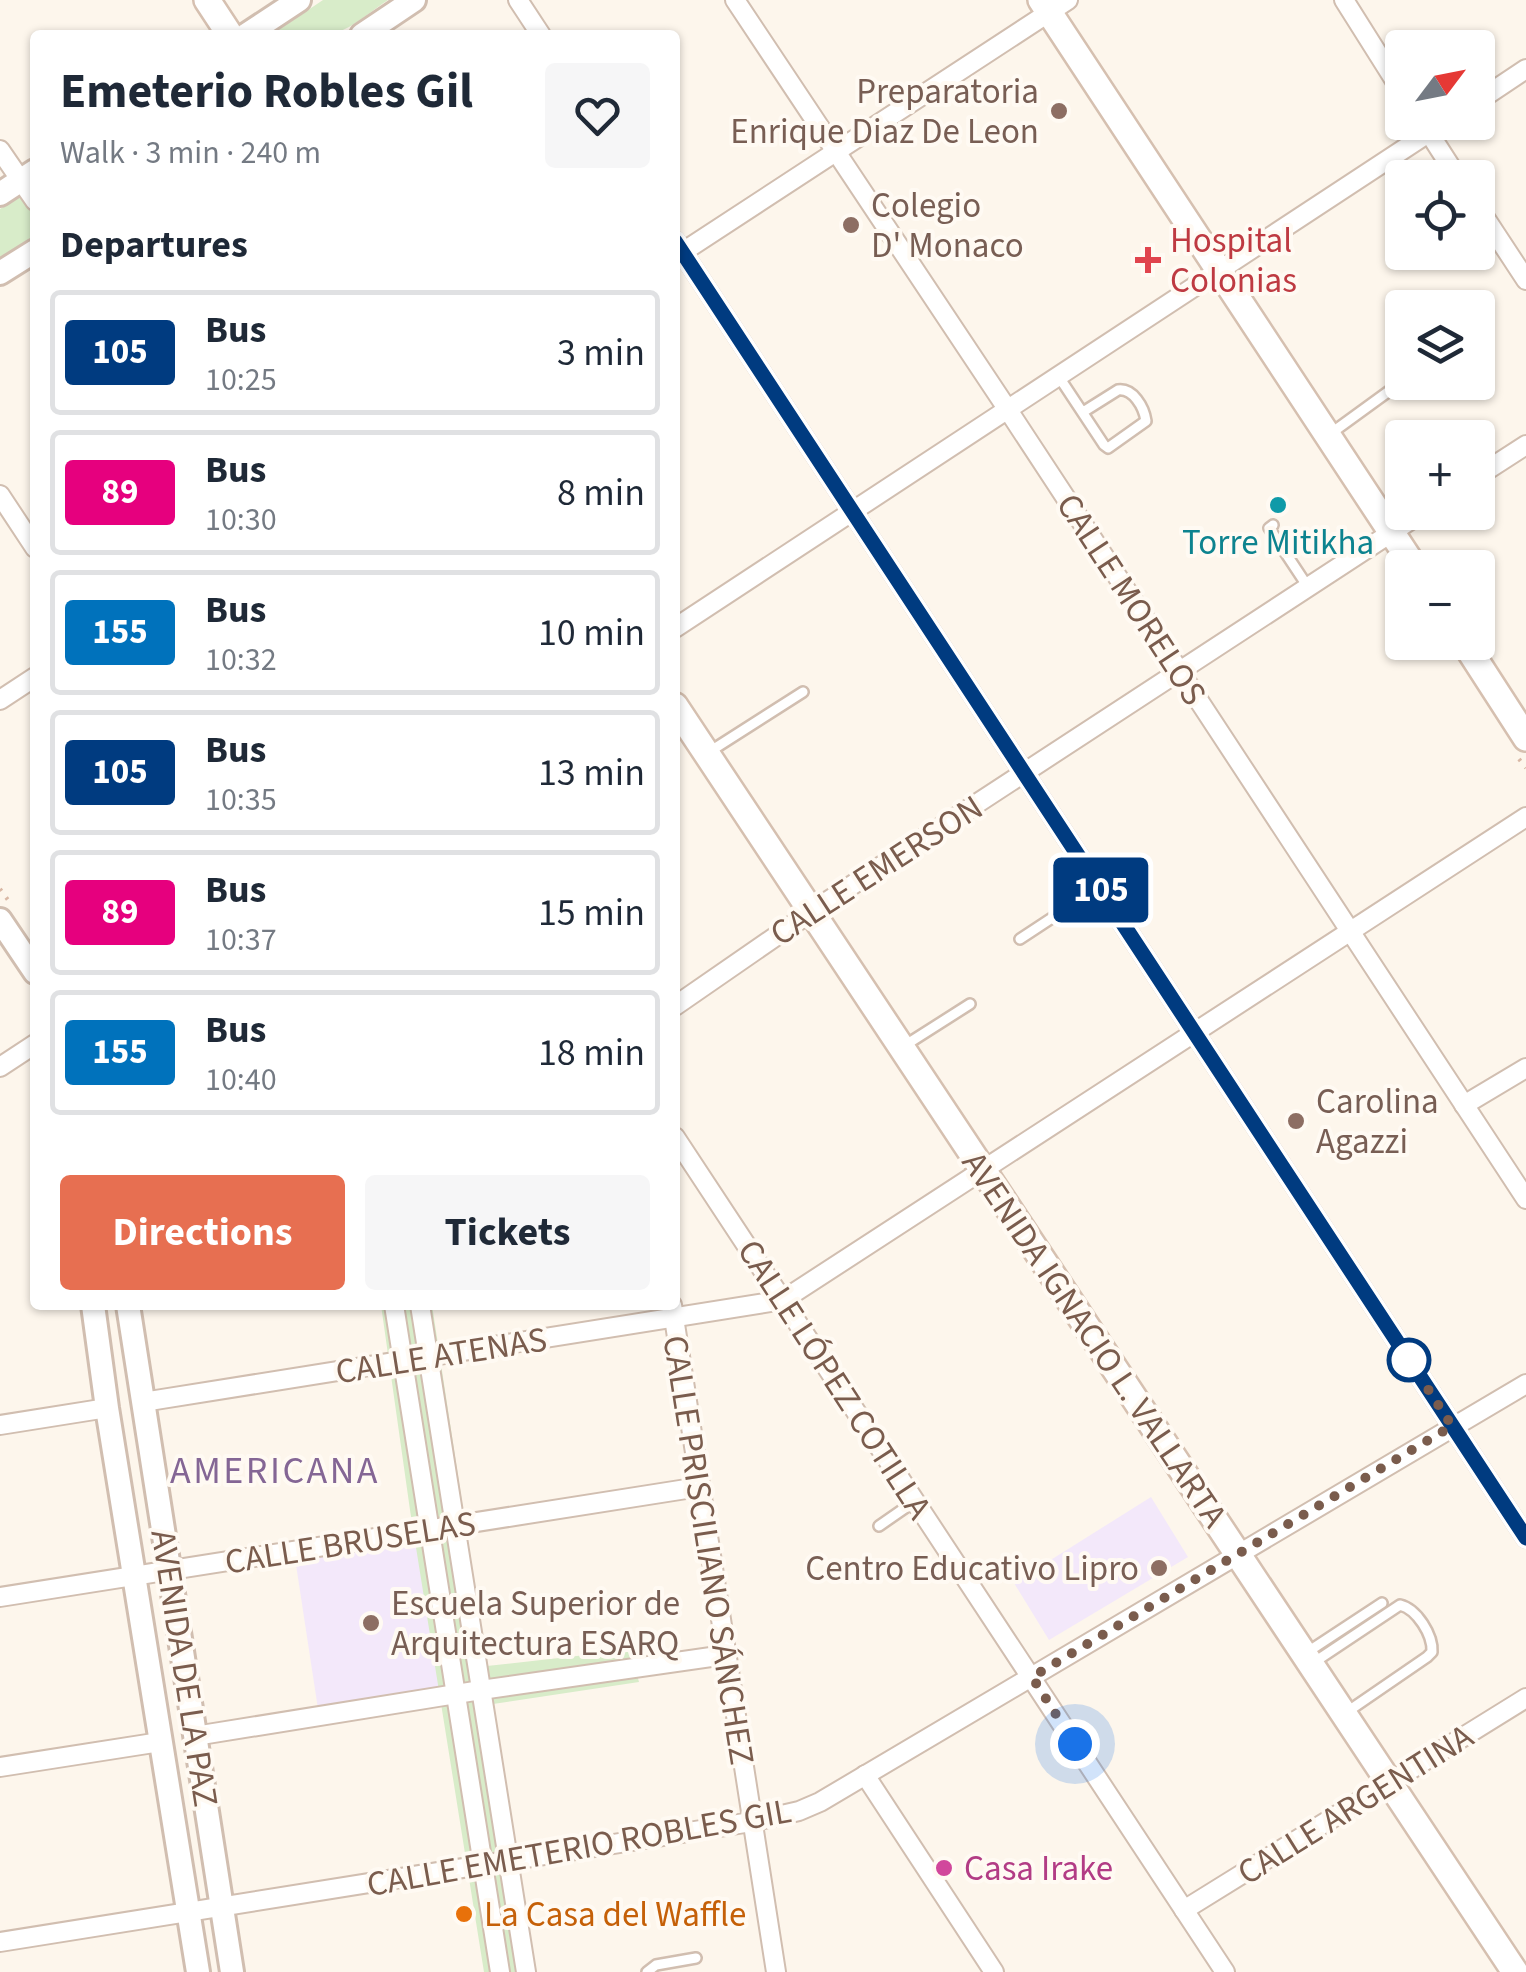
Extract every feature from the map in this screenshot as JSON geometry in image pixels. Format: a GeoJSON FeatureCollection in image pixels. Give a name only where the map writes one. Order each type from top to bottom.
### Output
{"type":"FeatureCollection","features":[{"type":"Feature","properties":{"kind":"main road"},"geometry":{"type":"LineString","coordinates":[[207,0],[227,30]]}},
{"type":"Feature","properties":{"kind":"main road"},"geometry":{"type":"LineString","coordinates":[[1053,4],[1403,550]]}},
{"type":"Feature","properties":{"kind":"main road"},"geometry":{"type":"LineString","coordinates":[[1476,660],[1526,738]]}},
{"type":"Feature","properties":{"kind":"main road","name":"AVENIDA IGNACIO L. VALLARTA"},"geometry":{"type":"LineString","coordinates":[[680,714],[1514,1972]]}},
{"type":"Feature","properties":{"kind":"street"},"geometry":{"type":"LineString","coordinates":[[253,30],[298,0]]}},
{"type":"Feature","properties":{"kind":"street"},"geometry":{"type":"LineString","coordinates":[[369,30],[414,0]]}},
{"type":"Feature","properties":{"kind":"street"},"geometry":{"type":"LineString","coordinates":[[518,0],[537,30]]}},
{"type":"Feature","properties":{"kind":"street","name":"CALLE MORELOS"},"geometry":{"type":"LineString","coordinates":[[735,0],[1526,1199]]}},
{"type":"Feature","properties":{"kind":"street"},"geometry":{"type":"LineString","coordinates":[[1344,0],[1385,65]]}},
{"type":"Feature","properties":{"kind":"street"},"geometry":{"type":"LineString","coordinates":[[680,248],[836,151],[1053,4]]}},
{"type":"Feature","properties":{"kind":"street"},"geometry":{"type":"LineString","coordinates":[[1495,90],[1526,69]]}},
{"type":"Feature","properties":{"kind":"street"},"geometry":{"type":"LineString","coordinates":[[680,625],[1221,270],[1411,140]]}},
{"type":"Feature","properties":{"kind":"street"},"geometry":{"type":"LineString","coordinates":[[0,150],[28,176],[0,194]]}},
{"type":"Feature","properties":{"kind":"street"},"geometry":{"type":"LineString","coordinates":[[1495,233],[1526,280]]}},
{"type":"Feature","properties":{"kind":"street"},"geometry":{"type":"LineString","coordinates":[[0,273],[30,254]]}},
{"type":"Feature","properties":{"kind":"street"},"geometry":{"type":"LineString","coordinates":[[680,254],[1526,1538]]}},
{"type":"Feature","properties":{"kind":"street"},"geometry":{"type":"LineString","coordinates":[[1495,465],[1526,444]]}},
{"type":"Feature","properties":{"kind":"street"},"geometry":{"type":"LineString","coordinates":[[0,495],[30,540]]}},
{"type":"Feature","properties":{"kind":"street","name":"CALLE EMERSON"},"geometry":{"type":"LineString","coordinates":[[680,1003],[1396,530]]}},
{"type":"Feature","properties":{"kind":"street"},"geometry":{"type":"LineString","coordinates":[[0,700],[30,680]]}},
{"type":"Feature","properties":{"kind":"street","name":"CALLE ATENAS"},"geometry":{"type":"LineString","coordinates":[[143,1402],[428,1357],[672,1312],[783,1300],[1526,817]]}},
{"type":"Feature","properties":{"kind":"street"},"geometry":{"type":"LineString","coordinates":[[0,920],[30,965]]}},
{"type":"Feature","properties":{"kind":"street"},"geometry":{"type":"LineString","coordinates":[[0,1067],[30,1047]]}},
{"type":"Feature","properties":{"kind":"street"},"geometry":{"type":"LineString","coordinates":[[1464,1105],[1526,1068]]}},
{"type":"Feature","properties":{"kind":"street","name":"CALLE LÓPEZ COTILLA"},"geometry":{"type":"LineString","coordinates":[[680,1145],[1225,1972]]}},
{"type":"Feature","properties":{"kind":"street","name":"AVENIDA DE LA PAZ"},"geometry":{"type":"LineString","coordinates":[[94,1310],[198,1972]]}},
{"type":"Feature","properties":{"kind":"street","name":"AVENIDA DE LA PAZ"},"geometry":{"type":"LineString","coordinates":[[129,1310],[232,1972]]}},
{"type":"Feature","properties":{"kind":"street"},"geometry":{"type":"LineString","coordinates":[[395,1310],[500,1972]]}},
{"type":"Feature","properties":{"kind":"street"},"geometry":{"type":"LineString","coordinates":[[421,1310],[526,1972]]}},
{"type":"Feature","properties":{"kind":"street","name":"CALLE PRISCILIANO SÁNCHEZ"},"geometry":{"type":"LineString","coordinates":[[672,1312],[776,1972]]}},
{"type":"Feature","properties":{"kind":"street","name":"CALLE EMETERIO ROBLES GIL"},"geometry":{"type":"LineString","coordinates":[[0,1942],[751,1822],[799,1811],[1526,1384]]}},
{"type":"Feature","properties":{"kind":"street"},"geometry":{"type":"LineString","coordinates":[[0,1425],[107,1408]]}},
{"type":"Feature","properties":{"kind":"street","name":"CALLE BRUSELAS"},"geometry":{"type":"LineString","coordinates":[[0,1597],[699,1487]]}},
{"type":"Feature","properties":{"kind":"street"},"geometry":{"type":"LineString","coordinates":[[195,1736],[725,1655]]}},
{"type":"Feature","properties":{"kind":"street","name":"CALLE ARGENTINA"},"geometry":{"type":"LineString","coordinates":[[1184,1910],[1526,1698]]}},
{"type":"Feature","properties":{"kind":"street"},"geometry":{"type":"LineString","coordinates":[[0,1767],[160,1742]]}},
{"type":"Feature","properties":{"kind":"street"},"geometry":{"type":"LineString","coordinates":[[865,1775],[994,1972]]}},
{"type":"Feature","properties":{"kind":"lane"},"geometry":{"type":"LineString","coordinates":[[1059,377],[1083,412],[1108,448],[1146,421],[1130,392],[1124,389],[1083,412]]}},
{"type":"Feature","properties":{"kind":"lane"},"geometry":{"type":"LineString","coordinates":[[1328,435],[1385,394]]}},
{"type":"Feature","properties":{"kind":"lane"},"geometry":{"type":"LineString","coordinates":[[1274,525],[1268,528],[1308,588]]}},
{"type":"Feature","properties":{"kind":"lane"},"geometry":{"type":"LineString","coordinates":[[706,753],[803,692]]}},
{"type":"Feature","properties":{"kind":"lane"},"geometry":{"type":"LineString","coordinates":[[1020,939],[1099,887]]}},
{"type":"Feature","properties":{"kind":"lane"},"geometry":{"type":"LineString","coordinates":[[902,1048],[970,1004]]}},
{"type":"Feature","properties":{"kind":"lane"},"geometry":{"type":"LineString","coordinates":[[878,1526],[915,1500]]}},
{"type":"Feature","properties":{"kind":"lane"},"geometry":{"type":"LineString","coordinates":[[1307,1660],[1382,1603]]}},
{"type":"Feature","properties":{"kind":"lane"},"geometry":{"type":"LineString","coordinates":[[1307,1660],[1400,1604],[1413,1611],[1431,1638],[1432,1652],[1344,1715]]}},
{"type":"Feature","properties":{"kind":"lane"},"geometry":{"type":"LineString","coordinates":[[647,1972],[656,1965],[696,1958]]}},
{"type":"Feature","properties":{"kind":"shaded area"},"geometry":{"type":"Polygon","coordinates":[[[1151,1497],[1188,1557],[1049,1640],[1014,1583],[1151,1497]]]}},
{"type":"Feature","properties":{"kind":"shaded area","name":"Escuela Superior de Arquitectura ESARQ"},"geometry":{"type":"Polygon","coordinates":[[[425,1538],[449,1689],[318,1709],[295,1558],[425,1538]]]}},
{"type":"Feature","properties":{"kind":"green space"},"geometry":{"type":"Polygon","coordinates":[[[323,0],[388,0],[343,30],[278,30],[323,0]]]}},
{"type":"Feature","properties":{"kind":"green space"},"geometry":{"type":"Polygon","coordinates":[[[30,189],[30,239],[0,259],[0,209],[30,189]]]}},
{"type":"Feature","properties":{"kind":"green space"},"geometry":{"type":"Polygon","coordinates":[[[382,1310],[433,1310],[487,1666],[630,1650],[639,1682],[493,1704],[535,1972],[484,1972],[382,1310]]]}},
{"type":"Feature","properties":{"kind":"bus line","name":"105"},"geometry":{"type":"LineString","coordinates":[[680,249],[1526,1538]]}},
{"type":"Feature","properties":{"kind":"place","name":"Preparatoria Enrique Diaz De Leon"},"geometry":{"type":"Point","coordinates":[1059,111]}},
{"type":"Feature","properties":{"kind":"place","name":"Colegio D' Monaco"},"geometry":{"type":"Point","coordinates":[851,225]}},
{"type":"Feature","properties":{"kind":"place","name":"Hospital Colonias"},"geometry":{"type":"Point","coordinates":[1148,260]}},
{"type":"Feature","properties":{"kind":"place","name":"Torre Mitikha"},"geometry":{"type":"Point","coordinates":[1278,505]}},
{"type":"Feature","properties":{"kind":"place","name":"Carolina Agazzi"},"geometry":{"type":"Point","coordinates":[1296,1121]}},
{"type":"Feature","properties":{"kind":"place","name":"Centro Educativo Lipro"},"geometry":{"type":"Point","coordinates":[1159,1568]}},
{"type":"Feature","properties":{"kind":"place","name":"Escuela Superior de Arquitectura ESARQ"},"geometry":{"type":"Point","coordinates":[371,1623]}},
{"type":"Feature","properties":{"kind":"place","name":"Casa Irake"},"geometry":{"type":"Point","coordinates":[944,1868]}},
{"type":"Feature","properties":{"kind":"place","name":"La Casa del Waffle"},"geometry":{"type":"Point","coordinates":[464,1914]}},
{"type":"Feature","properties":{"kind":"district","name":"AMERICANA"},"geometry":{"type":"Point","coordinates":[275,1470]}},
{"type":"Feature","properties":{"kind":"route"},"geometry":{"type":"LineString","coordinates":[[1075,1744],[1032,1677],[1452,1426],[1409,1360]]}}]}
